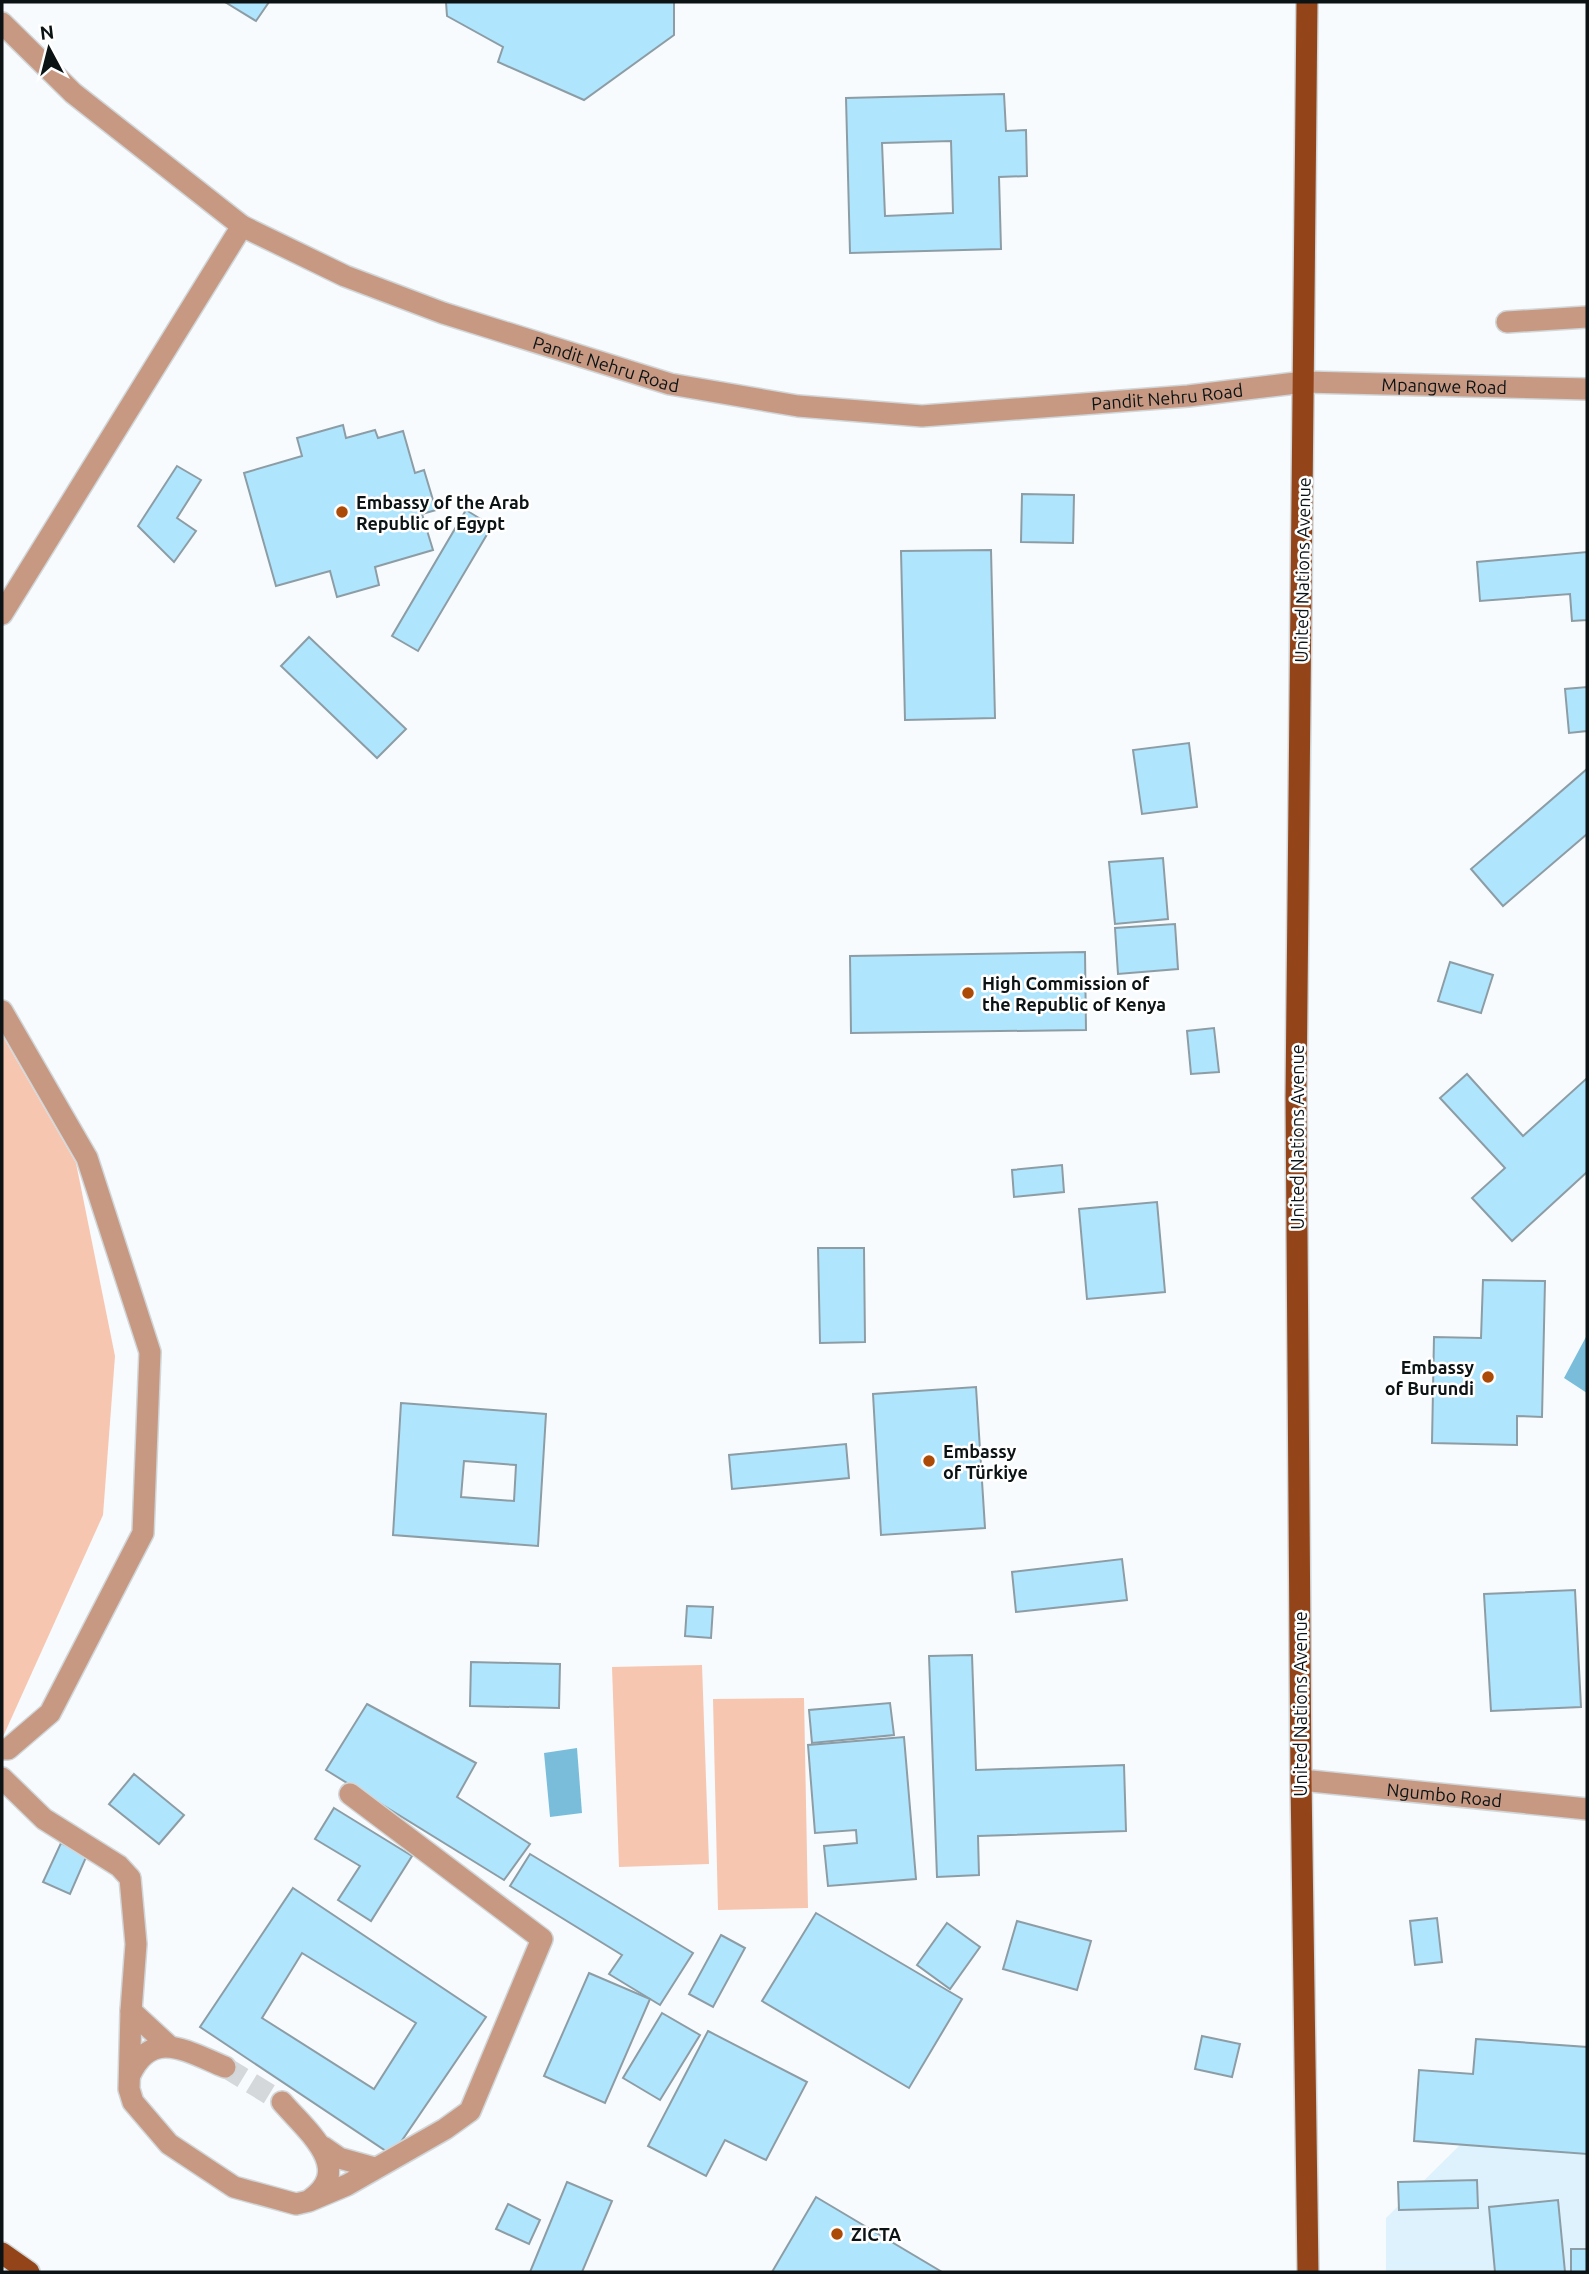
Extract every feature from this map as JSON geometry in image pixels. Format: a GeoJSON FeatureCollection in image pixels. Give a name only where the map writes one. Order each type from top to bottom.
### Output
{"type":"FeatureCollection","features":[{"type":"Feature","properties":{"kind":"main road","name":"United Nations Avenue"},"geometry":{"type":"LineString","coordinates":[[1307,2],[1296,1097],[1308,2272]]}},
{"type":"Feature","properties":{"kind":"main road"},"geometry":{"type":"LineString","coordinates":[[2,2253],[29,2272]]}},
{"type":"Feature","properties":{"kind":"street","name":"Pandit Nehru Road"},"geometry":{"type":"LineString","coordinates":[[2,23],[73,93],[242,226],[345,276],[443,313],[670,384],[798,406],[922,416],[1188,396],[1304,382]]}},
{"type":"Feature","properties":{"kind":"street"},"geometry":{"type":"LineString","coordinates":[[2,614],[242,226]]}},
{"type":"Feature","properties":{"kind":"street"},"geometry":{"type":"LineString","coordinates":[[1507,322],[1587,317]]}},
{"type":"Feature","properties":{"kind":"street","name":"Mpangwe Road"},"geometry":{"type":"LineString","coordinates":[[1304,382],[1587,388]]}},
{"type":"Feature","properties":{"kind":"street"},"geometry":{"type":"LineString","coordinates":[[2,1011],[87,1157],[150,1352],[143,1532],[50,1713],[8,1749],[2,1749]]}},
{"type":"Feature","properties":{"kind":"street"},"geometry":{"type":"LineString","coordinates":[[2,1778],[44,1819],[119,1866],[130,1878],[136,1944],[129,2089],[134,2102],[169,2144],[234,2187],[296,2204],[347,2185],[445,2129],[470,2111],[542,1939],[350,1794]]}},
{"type":"Feature","properties":{"kind":"street","name":"Ngumbo Road"},"geometry":{"type":"LineString","coordinates":[[1301,1780],[1587,1810]]}},
{"type":"Feature","properties":{"kind":"street"},"geometry":{"type":"LineString","coordinates":[[131,2011],[169,2046],[225,2067]]}},
{"type":"Feature","properties":{"kind":"street"},"geometry":{"type":"LineString","coordinates":[[130,2075],[136,2062],[145,2053],[157,2047],[169,2046]]}},
{"type":"Feature","properties":{"kind":"street"},"geometry":{"type":"LineString","coordinates":[[282,2102],[323,2147],[339,2158],[375,2168]]}},
{"type":"Feature","properties":{"kind":"street"},"geometry":{"type":"LineString","coordinates":[[309,2201],[320,2193],[327,2182],[329,2170],[323,2147]]}},
{"type":"Feature","properties":{"kind":"shaded area"},"geometry":{"type":"Polygon","coordinates":[[[2,1035],[76,1163],[115,1356],[103,1515],[2,1739],[2,1035]]]}},
{"type":"Feature","properties":{"kind":"shaded area"},"geometry":{"type":"Polygon","coordinates":[[[702,1665],[709,1864],[619,1867],[612,1667],[702,1665]]]}},
{"type":"Feature","properties":{"kind":"shaded area"},"geometry":{"type":"Polygon","coordinates":[[[804,1698],[808,1908],[718,1910],[713,1699],[804,1698]]]}},
{"type":"Feature","properties":{"kind":"shaded area"},"geometry":{"type":"Polygon","coordinates":[[[1466,2139],[1587,2139],[1587,2272],[1386,2272],[1386,2218],[1466,2139]]]}},
{"type":"Feature","properties":{"kind":"water"},"geometry":{"type":"Polygon","coordinates":[[[1587,1335],[1587,1393],[1564,1378],[1587,1335]]]}},
{"type":"Feature","properties":{"kind":"water"},"geometry":{"type":"Polygon","coordinates":[[[577,1748],[582,1813],[550,1817],[544,1753],[577,1748]]]}},
{"type":"Feature","properties":{"kind":"building"},"geometry":{"type":"Polygon","coordinates":[[[225,2],[269,2],[256,21],[225,2]]]}},
{"type":"Feature","properties":{"kind":"building"},"geometry":{"type":"Polygon","coordinates":[[[446,2],[674,2],[674,35],[584,100],[498,62],[503,47],[447,16],[446,2]]]}},
{"type":"Feature","properties":{"kind":"building"},"geometry":{"type":"Polygon","coordinates":[[[1004,94],[1006,131],[1026,130],[1027,176],[999,177],[1001,249],[850,253],[846,98],[1004,94]],[[951,141],[882,143],[885,216],[953,213],[951,141]]]}},
{"type":"Feature","properties":{"kind":"building","name":"Embassy of the Arab Republic of Egypt"},"geometry":{"type":"Polygon","coordinates":[[[343,425],[346,438],[375,430],[378,438],[403,431],[415,473],[424,470],[436,510],[422,514],[433,550],[375,567],[379,585],[337,597],[330,571],[276,586],[244,473],[302,456],[297,438],[343,425]]]}},
{"type":"Feature","properties":{"kind":"building"},"geometry":{"type":"Polygon","coordinates":[[[177,466],[201,480],[177,518],[196,531],[174,562],[138,526],[177,466]]]}},
{"type":"Feature","properties":{"kind":"building"},"geometry":{"type":"Polygon","coordinates":[[[1022,494],[1074,495],[1073,543],[1021,542],[1022,494]]]}},
{"type":"Feature","properties":{"kind":"building"},"geometry":{"type":"Polygon","coordinates":[[[466,510],[492,526],[418,651],[392,636],[466,510]]]}},
{"type":"Feature","properties":{"kind":"building"},"geometry":{"type":"Polygon","coordinates":[[[991,550],[995,718],[905,720],[901,551],[991,550]]]}},
{"type":"Feature","properties":{"kind":"building"},"geometry":{"type":"Polygon","coordinates":[[[1587,552],[1587,620],[1572,621],[1570,594],[1480,601],[1477,562],[1587,552]]]}},
{"type":"Feature","properties":{"kind":"building"},"geometry":{"type":"Polygon","coordinates":[[[309,637],[406,729],[377,758],[281,666],[309,637]]]}},
{"type":"Feature","properties":{"kind":"building"},"geometry":{"type":"Polygon","coordinates":[[[1587,687],[1587,731],[1569,733],[1565,689],[1587,687]]]}},
{"type":"Feature","properties":{"kind":"building"},"geometry":{"type":"Polygon","coordinates":[[[1189,743],[1197,807],[1142,814],[1133,750],[1189,743]]]}},
{"type":"Feature","properties":{"kind":"building"},"geometry":{"type":"Polygon","coordinates":[[[1587,769],[1587,834],[1503,906],[1471,869],[1587,769]]]}},
{"type":"Feature","properties":{"kind":"building"},"geometry":{"type":"Polygon","coordinates":[[[1163,858],[1168,919],[1115,924],[1109,862],[1163,858]]]}},
{"type":"Feature","properties":{"kind":"building"},"geometry":{"type":"Polygon","coordinates":[[[1175,924],[1178,969],[1118,974],[1115,928],[1175,924]]]}},
{"type":"Feature","properties":{"kind":"building","name":"High Commission of the Republic of Kenya"},"geometry":{"type":"Polygon","coordinates":[[[1085,952],[1086,1030],[851,1033],[850,956],[1085,952]]]}},
{"type":"Feature","properties":{"kind":"building"},"geometry":{"type":"Polygon","coordinates":[[[1450,962],[1493,975],[1481,1013],[1438,1001],[1450,962]]]}},
{"type":"Feature","properties":{"kind":"building"},"geometry":{"type":"Polygon","coordinates":[[[1214,1028],[1219,1072],[1191,1074],[1187,1031],[1214,1028]]]}},
{"type":"Feature","properties":{"kind":"building"},"geometry":{"type":"Polygon","coordinates":[[[1467,1074],[1523,1136],[1586,1079],[1587,1081],[1587,1172],[1512,1241],[1472,1198],[1505,1168],[1440,1098],[1467,1074]]]}},
{"type":"Feature","properties":{"kind":"building"},"geometry":{"type":"Polygon","coordinates":[[[1062,1165],[1064,1192],[1014,1197],[1012,1170],[1062,1165]]]}},
{"type":"Feature","properties":{"kind":"building"},"geometry":{"type":"Polygon","coordinates":[[[1157,1202],[1165,1292],[1087,1299],[1079,1209],[1157,1202]]]}},
{"type":"Feature","properties":{"kind":"building"},"geometry":{"type":"Polygon","coordinates":[[[818,1248],[864,1248],[865,1342],[820,1343],[818,1248]]]}},
{"type":"Feature","properties":{"kind":"building","name":"Embassy of Burundi"},"geometry":{"type":"Polygon","coordinates":[[[1483,1280],[1545,1281],[1542,1417],[1517,1416],[1517,1445],[1432,1443],[1434,1337],[1481,1338],[1483,1280]]]}},
{"type":"Feature","properties":{"kind":"building","name":"Embassy of Türkiye"},"geometry":{"type":"Polygon","coordinates":[[[976,1387],[985,1528],[881,1535],[873,1394],[976,1387]]]}},
{"type":"Feature","properties":{"kind":"building"},"geometry":{"type":"Polygon","coordinates":[[[401,1403],[546,1414],[538,1546],[393,1535],[401,1403]],[[464,1461],[461,1497],[514,1501],[516,1465],[464,1461]]]}},
{"type":"Feature","properties":{"kind":"building"},"geometry":{"type":"Polygon","coordinates":[[[846,1444],[849,1478],[732,1489],[729,1455],[846,1444]]]}},
{"type":"Feature","properties":{"kind":"building"},"geometry":{"type":"Polygon","coordinates":[[[1122,1559],[1127,1600],[1016,1612],[1012,1572],[1122,1559]]]}},
{"type":"Feature","properties":{"kind":"building"},"geometry":{"type":"Polygon","coordinates":[[[1575,1590],[1581,1707],[1491,1711],[1484,1594],[1575,1590]]]}},
{"type":"Feature","properties":{"kind":"building"},"geometry":{"type":"Polygon","coordinates":[[[687,1606],[713,1607],[711,1638],[685,1636],[687,1606]]]}},
{"type":"Feature","properties":{"kind":"building"},"geometry":{"type":"Polygon","coordinates":[[[972,1655],[976,1770],[1124,1765],[1126,1831],[978,1836],[979,1875],[937,1877],[929,1656],[972,1655]]]}},
{"type":"Feature","properties":{"kind":"building"},"geometry":{"type":"Polygon","coordinates":[[[471,1662],[560,1664],[559,1708],[470,1706],[471,1662]]]}},
{"type":"Feature","properties":{"kind":"building"},"geometry":{"type":"Polygon","coordinates":[[[890,1703],[894,1735],[812,1743],[809,1710],[890,1703]]]}},
{"type":"Feature","properties":{"kind":"building"},"geometry":{"type":"Polygon","coordinates":[[[367,1704],[476,1763],[457,1797],[530,1844],[504,1880],[326,1770],[367,1704]]]}},
{"type":"Feature","properties":{"kind":"building"},"geometry":{"type":"Polygon","coordinates":[[[904,1737],[916,1879],[828,1886],[824,1846],[857,1843],[856,1830],[815,1833],[808,1745],[904,1737]]]}},
{"type":"Feature","properties":{"kind":"building"},"geometry":{"type":"Polygon","coordinates":[[[134,1774],[184,1815],[159,1844],[109,1804],[134,1774]]]}},
{"type":"Feature","properties":{"kind":"building"},"geometry":{"type":"Polygon","coordinates":[[[334,1808],[412,1856],[371,1921],[338,1900],[360,1866],[315,1839],[334,1808]]]}},
{"type":"Feature","properties":{"kind":"building"},"geometry":{"type":"Polygon","coordinates":[[[61,1843],[87,1855],[70,1894],[43,1882],[61,1843]]]}},
{"type":"Feature","properties":{"kind":"building"},"geometry":{"type":"Polygon","coordinates":[[[530,1854],[693,1953],[660,2005],[609,1974],[622,1955],[510,1886],[530,1854]]]}},
{"type":"Feature","properties":{"kind":"building"},"geometry":{"type":"Polygon","coordinates":[[[293,1888],[486,2017],[392,2155],[200,2027],[293,1888]],[[302,1953],[262,2018],[374,2089],[416,2023],[302,1953]]]}},
{"type":"Feature","properties":{"kind":"building"},"geometry":{"type":"Polygon","coordinates":[[[816,1913],[962,1999],[909,2088],[762,2001],[816,1913]]]}},
{"type":"Feature","properties":{"kind":"building"},"geometry":{"type":"Polygon","coordinates":[[[1437,1918],[1442,1962],[1415,1965],[1410,1921],[1437,1918]]]}},
{"type":"Feature","properties":{"kind":"building"},"geometry":{"type":"Polygon","coordinates":[[[1017,1921],[1091,1941],[1077,1990],[1003,1969],[1017,1921]]]}},
{"type":"Feature","properties":{"kind":"building"},"geometry":{"type":"Polygon","coordinates":[[[947,1923],[980,1947],[950,1989],[917,1965],[947,1923]]]}},
{"type":"Feature","properties":{"kind":"building"},"geometry":{"type":"Polygon","coordinates":[[[721,1935],[745,1948],[713,2007],[689,1994],[721,1935]]]}},
{"type":"Feature","properties":{"kind":"building"},"geometry":{"type":"Polygon","coordinates":[[[589,1973],[650,1999],[605,2103],[544,2076],[589,1973]]]}},
{"type":"Feature","properties":{"kind":"building"},"geometry":{"type":"Polygon","coordinates":[[[662,2013],[700,2035],[660,2100],[623,2078],[662,2013]]]}},
{"type":"Feature","properties":{"kind":"building"},"geometry":{"type":"Polygon","coordinates":[[[708,2031],[807,2082],[766,2160],[725,2140],[706,2176],[648,2146],[708,2031]]]}},
{"type":"Feature","properties":{"kind":"building"},"geometry":{"type":"Polygon","coordinates":[[[1202,2036],[1240,2044],[1232,2077],[1195,2069],[1202,2036]]]}},
{"type":"Feature","properties":{"kind":"building"},"geometry":{"type":"Polygon","coordinates":[[[1476,2039],[1587,2047],[1587,2154],[1414,2141],[1419,2070],[1473,2074],[1476,2039]]]}},
{"type":"Feature","properties":{"kind":"building"},"geometry":{"type":"Polygon","coordinates":[[[1477,2180],[1478,2208],[1399,2210],[1398,2182],[1477,2180]]]}},
{"type":"Feature","properties":{"kind":"building"},"geometry":{"type":"Polygon","coordinates":[[[567,2182],[612,2201],[582,2272],[530,2272],[567,2182]]]}},
{"type":"Feature","properties":{"kind":"building","name":"ZICTA"},"geometry":{"type":"Polygon","coordinates":[[[816,2197],[942,2272],[772,2272],[816,2197]]]}},
{"type":"Feature","properties":{"kind":"building"},"geometry":{"type":"Polygon","coordinates":[[[1558,2200],[1565,2272],[1495,2272],[1489,2207],[1558,2200]]]}},
{"type":"Feature","properties":{"kind":"building"},"geometry":{"type":"Polygon","coordinates":[[[508,2204],[540,2220],[529,2244],[496,2229],[508,2204]]]}},
{"type":"Feature","properties":{"kind":"building"},"geometry":{"type":"Polygon","coordinates":[[[1571,2249],[1587,2249],[1587,2272],[1571,2272],[1571,2249]]]}},
{"type":"Feature","properties":{"kind":"tunnel"},"geometry":{"type":"LineString","coordinates":[[225,2067],[282,2102]]}},
{"type":"Feature","properties":{"kind":"place","name":"Embassy of the Arab Republic of Egypt"},"geometry":{"type":"Point","coordinates":[342,512]}},
{"type":"Feature","properties":{"kind":"place","name":"High Commission of the Republic of Kenya"},"geometry":{"type":"Point","coordinates":[968,993]}},
{"type":"Feature","properties":{"kind":"place","name":"Embassy of Burundi"},"geometry":{"type":"Point","coordinates":[1488,1377]}},
{"type":"Feature","properties":{"kind":"place","name":"Embassy of Türkiye"},"geometry":{"type":"Point","coordinates":[929,1461]}},
{"type":"Feature","properties":{"kind":"place","name":"ZICTA"},"geometry":{"type":"Point","coordinates":[837,2234]}}]}
